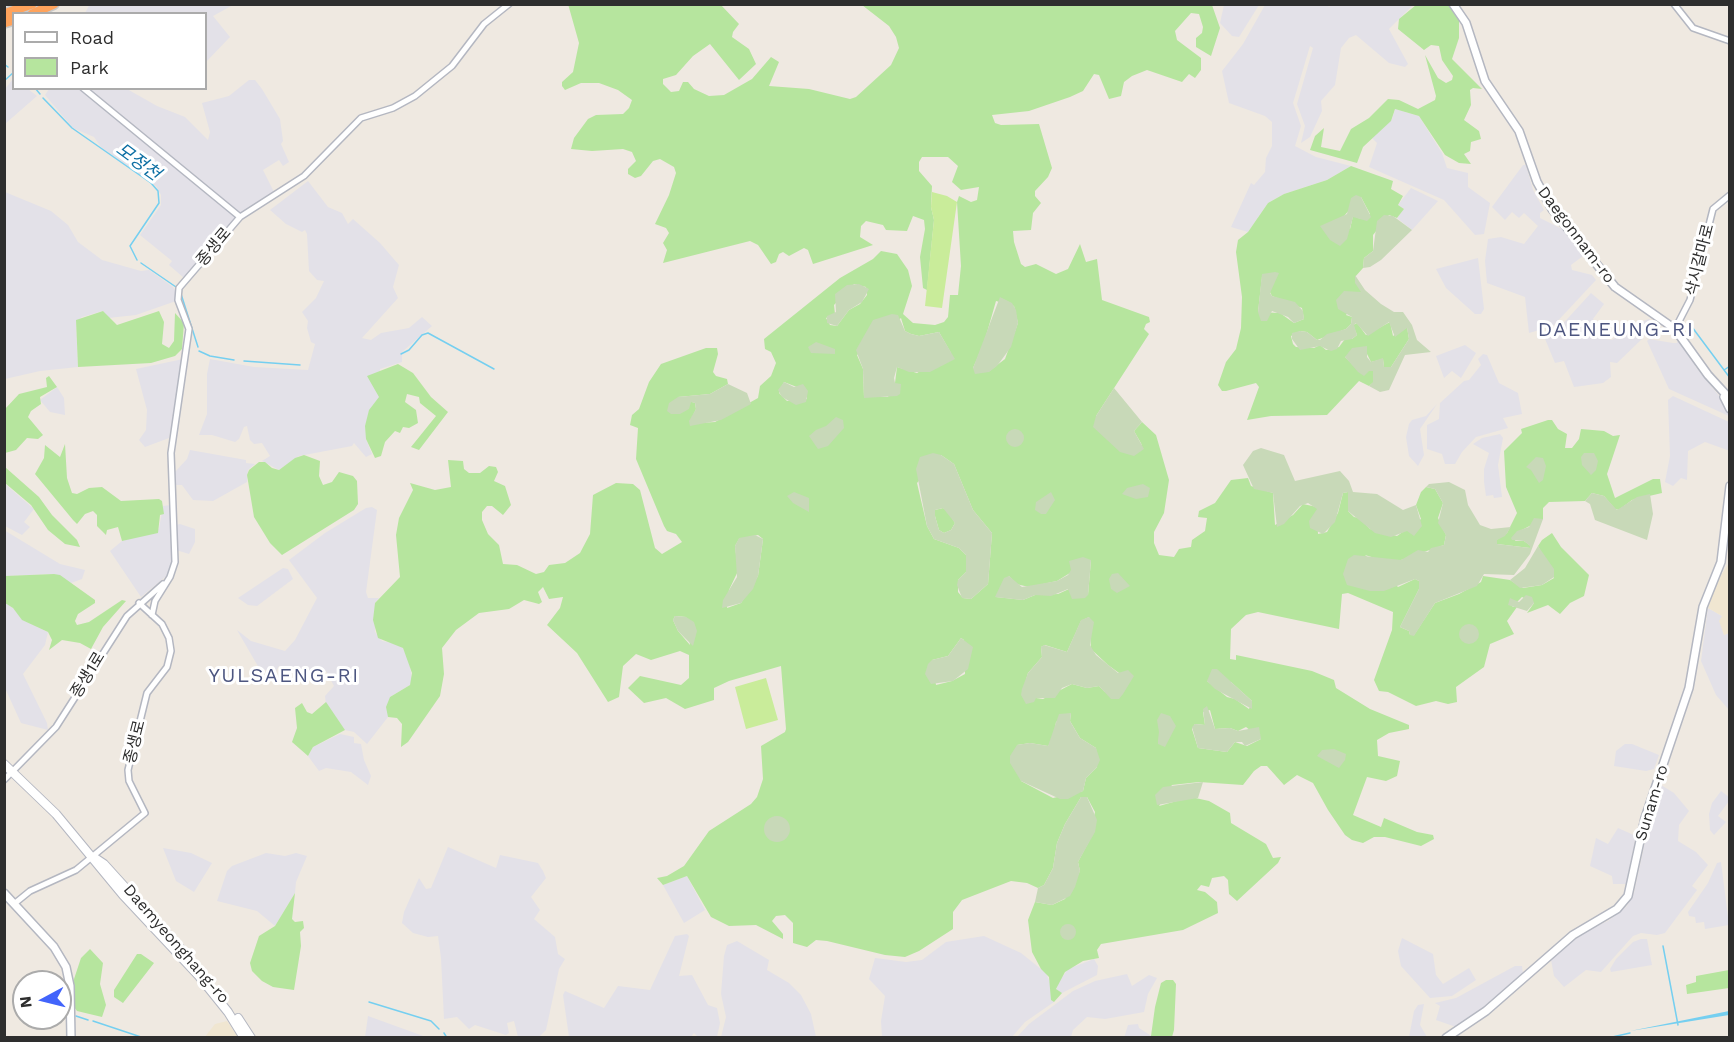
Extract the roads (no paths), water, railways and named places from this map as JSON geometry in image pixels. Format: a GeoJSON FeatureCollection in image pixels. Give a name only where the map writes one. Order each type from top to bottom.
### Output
{"type":"FeatureCollection","features":[{"type":"Feature","properties":{"kind":"highway"},"geometry":{"type":"LineString","coordinates":[[4,14],[32,4]]}},
{"type":"Feature","properties":{"kind":"highway"},"geometry":{"type":"LineString","coordinates":[[37,12],[52,6]]}},
{"type":"Feature","properties":{"kind":"main road","name":"Daemyeonghang-ro"},"geometry":{"type":"LineString","coordinates":[[4,765],[56,814],[129,902],[214,994],[244,1038]]}},
{"type":"Feature","properties":{"kind":"main road","name":"Daemyeonghang-ro"},"geometry":{"type":"LineString","coordinates":[[93,857],[104,864],[218,990],[251,1038]]}},
{"type":"Feature","properties":{"kind":"street","name":"종생로"},"geometry":{"type":"LineString","coordinates":[[152,615],[155,601],[175,562],[172,436],[189,329],[178,300],[178,291],[240,217],[304,176],[361,118],[393,108],[415,96],[452,66],[484,24],[509,4]]}},
{"type":"Feature","properties":{"kind":"street","name":"Daegonnam-ro"},"geometry":{"type":"LineString","coordinates":[[1453,4],[1466,23],[1485,81],[1519,131],[1537,182],[1552,209],[1615,287],[1675,329],[1718,387],[1730,399]]}},
{"type":"Feature","properties":{"kind":"street"},"geometry":{"type":"LineString","coordinates":[[1674,4],[1693,28],[1730,41]]}},
{"type":"Feature","properties":{"kind":"street"},"geometry":{"type":"LineString","coordinates":[[85,90],[240,217]]}},
{"type":"Feature","properties":{"kind":"street","name":"삭시갈마로"},"geometry":{"type":"LineString","coordinates":[[1675,329],[1690,300],[1713,209],[1730,195]]}},
{"type":"Feature","properties":{"kind":"street"},"geometry":{"type":"LineString","coordinates":[[1718,387],[1730,409]]}},
{"type":"Feature","properties":{"kind":"street","name":"Sunam-ro"},"geometry":{"type":"LineString","coordinates":[[1446,1038],[1486,1011],[1573,935],[1617,909],[1628,896],[1645,819],[1689,688],[1702,607],[1721,562],[1730,486]]}},
{"type":"Feature","properties":{"kind":"street","name":"종생1로"},"geometry":{"type":"LineString","coordinates":[[4,780],[56,727],[118,628],[139,603],[166,581]]}},
{"type":"Feature","properties":{"kind":"street","name":"종생로"},"geometry":{"type":"LineString","coordinates":[[93,857],[145,813],[129,781],[128,770],[147,693],[167,668],[171,651],[166,631],[139,603]]}},
{"type":"Feature","properties":{"kind":"street"},"geometry":{"type":"LineString","coordinates":[[14,904],[41,886],[64,877],[93,857]]}},
{"type":"Feature","properties":{"kind":"street"},"geometry":{"type":"LineString","coordinates":[[4,893],[54,947],[66,967],[70,986],[71,1038]]}},
{"type":"Feature","properties":{"kind":"water"},"geometry":{"type":"Polygon","coordinates":[[[1729,1011],[1729,1015],[1630,1031],[1655,1026],[1729,1011]]]}},
{"type":"Feature","properties":{"kind":"waterway","name":"모정천"},"geometry":{"type":"LineString","coordinates":[[4,64],[8,67]]}},
{"type":"Feature","properties":{"kind":"waterway"},"geometry":{"type":"LineString","coordinates":[[4,81],[12,74]]}},
{"type":"Feature","properties":{"kind":"waterway","name":"모정천"},"geometry":{"type":"LineString","coordinates":[[37,90],[40,94]]}},
{"type":"Feature","properties":{"kind":"waterway","name":"모정천"},"geometry":{"type":"LineString","coordinates":[[43,98],[72,128],[151,183],[158,191],[159,203],[130,246],[137,260]]}},
{"type":"Feature","properties":{"kind":"waterway","name":"모정천"},"geometry":{"type":"LineString","coordinates":[[141,263],[176,287]]}},
{"type":"Feature","properties":{"kind":"waterway","name":"모정천"},"geometry":{"type":"LineString","coordinates":[[181,294],[198,347]]}},
{"type":"Feature","properties":{"kind":"waterway"},"geometry":{"type":"LineString","coordinates":[[1689,323],[1730,378]]}},
{"type":"Feature","properties":{"kind":"waterway","name":"모정천"},"geometry":{"type":"LineString","coordinates":[[401,354],[409,350],[422,335],[428,333],[494,369]]}},
{"type":"Feature","properties":{"kind":"waterway","name":"모정천"},"geometry":{"type":"LineString","coordinates":[[199,351],[210,356],[234,360]]}},
{"type":"Feature","properties":{"kind":"waterway","name":"모정천"},"geometry":{"type":"LineString","coordinates":[[244,361],[300,365]]}},
{"type":"Feature","properties":{"kind":"waterway"},"geometry":{"type":"LineString","coordinates":[[1724,370],[1730,366]]}},
{"type":"Feature","properties":{"kind":"waterway"},"geometry":{"type":"LineString","coordinates":[[1663,946],[1678,1025]]}},
{"type":"Feature","properties":{"kind":"waterway"},"geometry":{"type":"LineString","coordinates":[[369,1002],[431,1021],[439,1029]]}},
{"type":"Feature","properties":{"kind":"waterway"},"geometry":{"type":"LineString","coordinates":[[76,1016],[88,1020]]}},
{"type":"Feature","properties":{"kind":"waterway"},"geometry":{"type":"LineString","coordinates":[[93,1021],[144,1038]]}},
{"type":"Feature","properties":{"kind":"waterway"},"geometry":{"type":"LineString","coordinates":[[444,1033],[447,1038]]}},
{"type":"Feature","properties":{"kind":"waterway"},"geometry":{"type":"LineString","coordinates":[[1608,1038],[1630,1033]]}},
{"type":"Feature","properties":{"kind":"district","name":"DAENEUNG-RI"},"geometry":{"type":"Point","coordinates":[1616,330]}},
{"type":"Feature","properties":{"kind":"district","name":"YULSAENG-RI"},"geometry":{"type":"Point","coordinates":[284,676]}}]}
